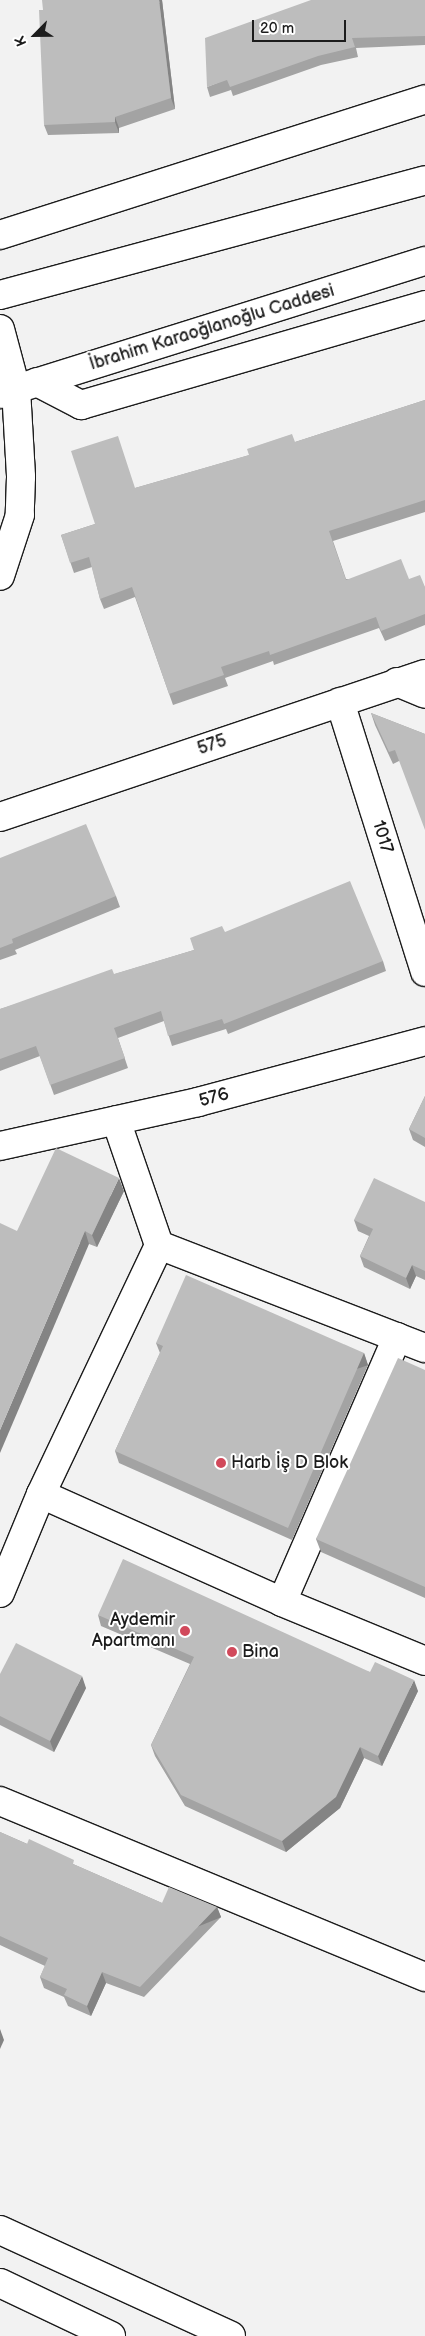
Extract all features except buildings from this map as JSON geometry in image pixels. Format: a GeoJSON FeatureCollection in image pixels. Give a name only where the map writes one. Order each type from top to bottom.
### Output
{"type":"FeatureCollection","features":[{"type":"Feature","properties":{"kind":"main road"},"geometry":{"type":"LineString","coordinates":[[0,235],[425,99]]}},
{"type":"Feature","properties":{"kind":"main road"},"geometry":{"type":"LineString","coordinates":[[0,295],[425,180]]}},
{"type":"Feature","properties":{"kind":"main road","name":"İbrahim Karaoğlanoğlu Caddesi"},"geometry":{"type":"LineString","coordinates":[[18,389],[425,261]]}},
{"type":"Feature","properties":{"kind":"main road"},"geometry":{"type":"LineString","coordinates":[[18,389],[81,405],[425,305]]}},
{"type":"Feature","properties":{"kind":"main road"},"geometry":{"type":"LineString","coordinates":[[0,329],[18,389],[21,477],[20,515],[0,576]]}},
{"type":"Feature","properties":{"kind":"main road","name":"575"},"geometry":{"type":"LineString","coordinates":[[0,817],[425,674]]}},
{"type":"Feature","properties":{"kind":"main road"},"geometry":{"type":"LineString","coordinates":[[397,682],[425,694]]}},
{"type":"Feature","properties":{"kind":"main road","name":"1017"},"geometry":{"type":"LineString","coordinates":[[340,702],[425,972]]}},
{"type":"Feature","properties":{"kind":"main road","name":"576"},"geometry":{"type":"LineString","coordinates":[[0,1146],[198,1102],[425,1041]]}},
{"type":"Feature","properties":{"kind":"main road"},"geometry":{"type":"LineString","coordinates":[[0,1593],[41,1494],[159,1245],[116,1120]]}},
{"type":"Feature","properties":{"kind":"main road"},"geometry":{"type":"LineString","coordinates":[[159,1245],[425,1348]]}},
{"type":"Feature","properties":{"kind":"main road"},"geometry":{"type":"LineString","coordinates":[[282,1602],[398,1337]]}},
{"type":"Feature","properties":{"kind":"main road"},"geometry":{"type":"LineString","coordinates":[[41,1494],[282,1602],[425,1661]]}},
{"type":"Feature","properties":{"kind":"main road"},"geometry":{"type":"LineString","coordinates":[[0,1801],[425,1977]]}},
{"type":"Feature","properties":{"kind":"main road"},"geometry":{"type":"LineString","coordinates":[[0,2230],[231,2336]]}},
{"type":"Feature","properties":{"kind":"main road"},"geometry":{"type":"LineString","coordinates":[[0,2283],[111,2336]]}},
{"type":"Feature","properties":{"kind":"place","name":"Harb İş D Blok"},"geometry":{"type":"Point","coordinates":[221,1463]}},
{"type":"Feature","properties":{"kind":"place","name":"Aydemir Apartmanı"},"geometry":{"type":"Point","coordinates":[185,1631]}},
{"type":"Feature","properties":{"kind":"place","name":"Bina"},"geometry":{"type":"Point","coordinates":[232,1652]}}]}
